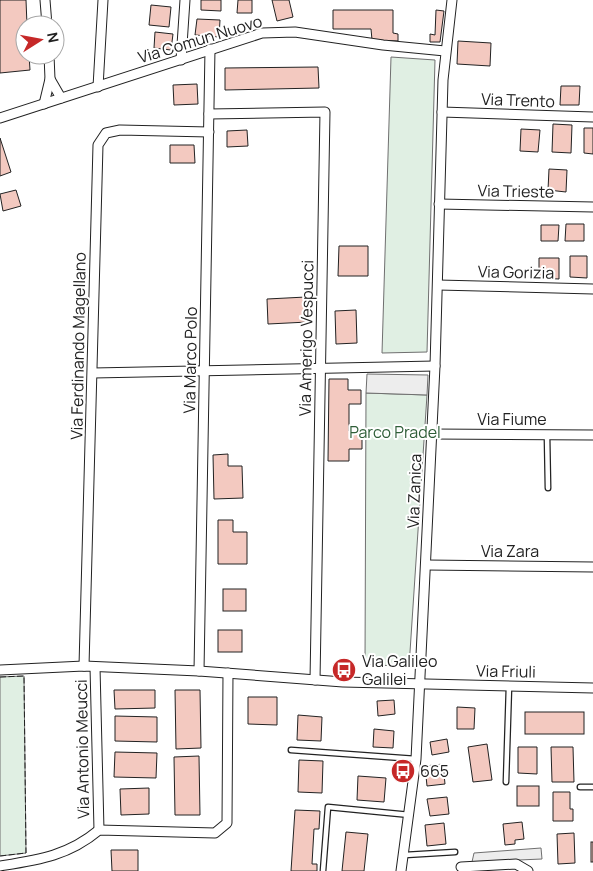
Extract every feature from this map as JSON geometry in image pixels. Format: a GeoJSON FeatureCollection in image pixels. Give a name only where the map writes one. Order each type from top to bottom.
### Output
{"type":"FeatureCollection","features":[{"type":"Feature","properties":{"kind":"street"},"geometry":{"type":"LineString","coordinates":[[45,0],[46,15]]}},
{"type":"Feature","properties":{"kind":"street"},"geometry":{"type":"LineString","coordinates":[[98,86],[103,0]]}},
{"type":"Feature","properties":{"kind":"street"},"geometry":{"type":"LineString","coordinates":[[181,60],[185,0]]}},
{"type":"Feature","properties":{"kind":"street","name":"Via Zanica"},"geometry":{"type":"LineString","coordinates":[[401,871],[405,854],[416,760],[427,566],[435,366],[442,80],[452,0]]}},
{"type":"Feature","properties":{"kind":"street","name":"Via Comun Nuovo"},"geometry":{"type":"LineString","coordinates":[[0,118],[262,33],[295,32],[383,45],[445,51]]}},
{"type":"Feature","properties":{"kind":"street","name":"Via Marco Polo"},"geometry":{"type":"LineString","coordinates":[[199,671],[210,49]]}},
{"type":"Feature","properties":{"kind":"street"},"geometry":{"type":"LineString","coordinates":[[44,104],[50,79],[49,65]]}},
{"type":"Feature","properties":{"kind":"street"},"geometry":{"type":"LineString","coordinates":[[50,79],[61,98]]}},
{"type":"Feature","properties":{"kind":"street","name":"Via Amerigo Vespucci"},"geometry":{"type":"LineString","coordinates":[[209,114],[325,112],[314,680]]}},
{"type":"Feature","properties":{"kind":"street","name":"Via Trento"},"geometry":{"type":"LineString","coordinates":[[442,112],[593,117]]}},
{"type":"Feature","properties":{"kind":"street","name":"Via Ferdinando Magellano"},"geometry":{"type":"LineString","coordinates":[[84,666],[98,144],[106,133],[120,130],[209,132]]}},
{"type":"Feature","properties":{"kind":"street","name":"Via Trieste"},"geometry":{"type":"LineString","coordinates":[[439,204],[593,207]]}},
{"type":"Feature","properties":{"kind":"street","name":"Via Gorizia"},"geometry":{"type":"LineString","coordinates":[[438,285],[593,289]]}},
{"type":"Feature","properties":{"kind":"street"},"geometry":{"type":"LineString","coordinates":[[93,373],[435,366]]}},
{"type":"Feature","properties":{"kind":"street","name":"Via Fiume"},"geometry":{"type":"LineString","coordinates":[[431,434],[593,435]]}},
{"type":"Feature","properties":{"kind":"street","name":"Via Zara"},"geometry":{"type":"LineString","coordinates":[[427,566],[593,567]]}},
{"type":"Feature","properties":{"kind":"street"},"geometry":{"type":"LineString","coordinates":[[0,670],[94,666],[419,685]]}},
{"type":"Feature","properties":{"kind":"street","name":"Via Antonio Meucci"},"geometry":{"type":"LineString","coordinates":[[94,666],[99,830]]}},
{"type":"Feature","properties":{"kind":"street"},"geometry":{"type":"LineString","coordinates":[[0,866],[43,859],[81,845],[99,830],[215,832],[227,822],[228,673]]}},
{"type":"Feature","properties":{"kind":"street","name":"Via Friuli"},"geometry":{"type":"LineString","coordinates":[[419,685],[593,688]]}},
{"type":"Feature","properties":{"kind":"street"},"geometry":{"type":"LineString","coordinates":[[461,867],[516,864],[528,871]]}},
{"type":"Feature","properties":{"kind":"lane"},"geometry":{"type":"LineString","coordinates":[[547,434],[548,488]]}},
{"type":"Feature","properties":{"kind":"lane"},"geometry":{"type":"LineString","coordinates":[[506,782],[508,686]]}},
{"type":"Feature","properties":{"kind":"lane"},"geometry":{"type":"LineString","coordinates":[[291,750],[416,760]]}},
{"type":"Feature","properties":{"kind":"lane"},"geometry":{"type":"LineString","coordinates":[[580,787],[593,786]]}},
{"type":"Feature","properties":{"kind":"lane"},"geometry":{"type":"LineString","coordinates":[[323,871],[328,808],[410,815]]}},
{"type":"Feature","properties":{"kind":"lane"},"geometry":{"type":"LineString","coordinates":[[405,854],[455,852]]}},
{"type":"Feature","properties":{"kind":"green space"},"geometry":{"type":"Polygon","coordinates":[[[391,57],[435,60],[427,352],[382,353],[391,57]]]}},
{"type":"Feature","properties":{"kind":"green space","name":"Parco Pradel"},"geometry":{"type":"Polygon","coordinates":[[[366,393],[427,395],[409,667],[365,664],[366,393]]]}},
{"type":"Feature","properties":{"kind":"green space"},"geometry":{"type":"Polygon","coordinates":[[[24,676],[26,853],[0,856],[0,677],[24,676]]]}},
{"type":"Feature","properties":{"kind":"shaded area"},"geometry":{"type":"Polygon","coordinates":[[[367,374],[428,375],[427,395],[366,393],[367,374]]]}},
{"type":"Feature","properties":{"kind":"shaded area"},"geometry":{"type":"Polygon","coordinates":[[[541,848],[542,859],[472,862],[474,853],[541,848]]]}},
{"type":"Feature","properties":{"kind":"building"},"geometry":{"type":"Polygon","coordinates":[[[0,0],[26,0],[27,15],[15,15],[15,65],[30,65],[30,70],[0,73],[0,0]]]}},
{"type":"Feature","properties":{"kind":"building"},"geometry":{"type":"Polygon","coordinates":[[[201,0],[221,0],[221,11],[201,10],[201,0]]]}},
{"type":"Feature","properties":{"kind":"building"},"geometry":{"type":"Polygon","coordinates":[[[238,0],[252,0],[252,13],[237,13],[238,0]]]}},
{"type":"Feature","properties":{"kind":"building"},"geometry":{"type":"Polygon","coordinates":[[[272,0],[289,0],[293,17],[277,21],[272,0]]]}},
{"type":"Feature","properties":{"kind":"building"},"geometry":{"type":"Polygon","coordinates":[[[151,5],[171,7],[169,27],[149,25],[151,5]]]}},
{"type":"Feature","properties":{"kind":"building"},"geometry":{"type":"Polygon","coordinates":[[[333,10],[393,10],[393,33],[398,34],[398,41],[372,40],[371,29],[333,29],[333,10]]]}},
{"type":"Feature","properties":{"kind":"building"},"geometry":{"type":"Polygon","coordinates":[[[436,10],[444,11],[440,42],[430,42],[430,34],[435,35],[436,10]]]}},
{"type":"Feature","properties":{"kind":"building"},"geometry":{"type":"Polygon","coordinates":[[[197,19],[220,20],[219,37],[195,35],[197,19]]]}},
{"type":"Feature","properties":{"kind":"building"},"geometry":{"type":"Polygon","coordinates":[[[155,32],[173,34],[171,50],[154,48],[155,32]]]}},
{"type":"Feature","properties":{"kind":"building"},"geometry":{"type":"Polygon","coordinates":[[[458,41],[491,43],[490,66],[457,64],[458,41]]]}},
{"type":"Feature","properties":{"kind":"building"},"geometry":{"type":"Polygon","coordinates":[[[318,67],[319,88],[225,90],[225,68],[318,67]]]}},
{"type":"Feature","properties":{"kind":"building"},"geometry":{"type":"Polygon","coordinates":[[[197,84],[198,104],[174,105],[173,85],[197,84]]]}},
{"type":"Feature","properties":{"kind":"building"},"geometry":{"type":"Polygon","coordinates":[[[561,86],[580,86],[579,105],[560,105],[561,86]]]}},
{"type":"Feature","properties":{"kind":"building"},"geometry":{"type":"Polygon","coordinates":[[[553,124],[572,125],[571,153],[552,152],[553,124]]]}},
{"type":"Feature","properties":{"kind":"building"},"geometry":{"type":"Polygon","coordinates":[[[584,128],[593,128],[593,154],[584,153],[584,128]]]}},
{"type":"Feature","properties":{"kind":"building"},"geometry":{"type":"Polygon","coordinates":[[[521,129],[540,130],[538,152],[520,151],[521,129]]]}},
{"type":"Feature","properties":{"kind":"building"},"geometry":{"type":"Polygon","coordinates":[[[247,130],[248,146],[227,147],[227,131],[247,130]]]}},
{"type":"Feature","properties":{"kind":"building"},"geometry":{"type":"Polygon","coordinates":[[[0,138],[11,172],[0,176],[0,138]]]}},
{"type":"Feature","properties":{"kind":"building"},"geometry":{"type":"Polygon","coordinates":[[[170,145],[194,145],[195,163],[170,163],[170,145]]]}},
{"type":"Feature","properties":{"kind":"building"},"geometry":{"type":"Polygon","coordinates":[[[549,169],[567,170],[566,192],[548,190],[549,169]]]}},
{"type":"Feature","properties":{"kind":"building"},"geometry":{"type":"Polygon","coordinates":[[[16,190],[21,206],[3,211],[0,194],[16,190]]]}},
{"type":"Feature","properties":{"kind":"building"},"geometry":{"type":"Polygon","coordinates":[[[566,224],[584,224],[584,241],[565,241],[566,224]]]}},
{"type":"Feature","properties":{"kind":"building"},"geometry":{"type":"Polygon","coordinates":[[[541,225],[559,225],[558,241],[541,241],[541,225]]]}},
{"type":"Feature","properties":{"kind":"building"},"geometry":{"type":"Polygon","coordinates":[[[339,246],[368,246],[368,276],[338,276],[339,246]]]}},
{"type":"Feature","properties":{"kind":"building"},"geometry":{"type":"Polygon","coordinates":[[[570,256],[587,256],[587,278],[570,277],[570,256]]]}},
{"type":"Feature","properties":{"kind":"building"},"geometry":{"type":"Polygon","coordinates":[[[539,258],[559,258],[559,279],[539,278],[539,258]]]}},
{"type":"Feature","properties":{"kind":"building"},"geometry":{"type":"Polygon","coordinates":[[[306,297],[308,322],[268,324],[267,299],[306,297]]]}},
{"type":"Feature","properties":{"kind":"building"},"geometry":{"type":"Polygon","coordinates":[[[356,310],[357,343],[336,344],[335,311],[356,310]]]}},
{"type":"Feature","properties":{"kind":"building"},"geometry":{"type":"Polygon","coordinates":[[[329,379],[348,379],[348,390],[361,390],[361,404],[349,404],[349,431],[362,432],[362,449],[349,449],[349,461],[328,461],[329,379]]]}},
{"type":"Feature","properties":{"kind":"building"},"geometry":{"type":"Polygon","coordinates":[[[228,454],[228,466],[242,466],[243,498],[214,499],[213,455],[228,454]]]}},
{"type":"Feature","properties":{"kind":"building"},"geometry":{"type":"Polygon","coordinates":[[[218,520],[233,520],[233,532],[247,532],[247,564],[218,564],[218,520]]]}},
{"type":"Feature","properties":{"kind":"building"},"geometry":{"type":"Polygon","coordinates":[[[223,589],[246,589],[246,611],[223,611],[223,589]]]}},
{"type":"Feature","properties":{"kind":"building"},"geometry":{"type":"Polygon","coordinates":[[[218,630],[242,630],[242,652],[218,652],[218,630]]]}},
{"type":"Feature","properties":{"kind":"building"},"geometry":{"type":"Polygon","coordinates":[[[114,690],[155,690],[155,708],[115,709],[114,690]]]}},
{"type":"Feature","properties":{"kind":"building"},"geometry":{"type":"Polygon","coordinates":[[[175,690],[200,690],[201,748],[176,749],[175,690]]]}},
{"type":"Feature","properties":{"kind":"building"},"geometry":{"type":"Polygon","coordinates":[[[248,697],[277,697],[277,725],[248,724],[248,697]]]}},
{"type":"Feature","properties":{"kind":"building"},"geometry":{"type":"Polygon","coordinates":[[[394,700],[395,714],[378,716],[377,701],[394,700]]]}},
{"type":"Feature","properties":{"kind":"building"},"geometry":{"type":"Polygon","coordinates":[[[457,707],[475,708],[474,729],[457,729],[457,707]]]}},
{"type":"Feature","properties":{"kind":"building"},"geometry":{"type":"Polygon","coordinates":[[[525,712],[584,712],[584,734],[525,734],[525,712]]]}},
{"type":"Feature","properties":{"kind":"building"},"geometry":{"type":"Polygon","coordinates":[[[298,715],[322,717],[321,741],[297,740],[298,715]]]}},
{"type":"Feature","properties":{"kind":"building"},"geometry":{"type":"Polygon","coordinates":[[[115,716],[157,717],[157,742],[115,741],[115,716]]]}},
{"type":"Feature","properties":{"kind":"building"},"geometry":{"type":"Polygon","coordinates":[[[374,729],[394,731],[393,748],[373,747],[374,729]]]}},
{"type":"Feature","properties":{"kind":"building"},"geometry":{"type":"Polygon","coordinates":[[[447,739],[449,752],[432,755],[430,742],[447,739]]]}},
{"type":"Feature","properties":{"kind":"building"},"geometry":{"type":"Polygon","coordinates":[[[487,744],[492,780],[473,782],[468,747],[487,744]]]}},
{"type":"Feature","properties":{"kind":"building"},"geometry":{"type":"Polygon","coordinates":[[[518,747],[537,747],[537,774],[518,773],[518,747]]]}},
{"type":"Feature","properties":{"kind":"building"},"geometry":{"type":"Polygon","coordinates":[[[551,747],[573,747],[574,782],[552,782],[551,747]]]}},
{"type":"Feature","properties":{"kind":"building"},"geometry":{"type":"Polygon","coordinates":[[[115,752],[157,753],[156,778],[114,777],[115,752]]]}},
{"type":"Feature","properties":{"kind":"building"},"geometry":{"type":"Polygon","coordinates":[[[199,756],[200,815],[175,815],[174,757],[199,756]]]}},
{"type":"Feature","properties":{"kind":"building"},"geometry":{"type":"Polygon","coordinates":[[[299,760],[323,761],[322,793],[298,792],[299,760]]]}},
{"type":"Feature","properties":{"kind":"building"},"geometry":{"type":"Polygon","coordinates":[[[443,764],[445,784],[427,786],[425,766],[443,764]]]}},
{"type":"Feature","properties":{"kind":"building"},"geometry":{"type":"Polygon","coordinates":[[[358,776],[386,778],[384,802],[357,800],[358,776]]]}},
{"type":"Feature","properties":{"kind":"building"},"geometry":{"type":"Polygon","coordinates":[[[517,786],[539,786],[539,806],[517,806],[517,786]]]}},
{"type":"Feature","properties":{"kind":"building"},"geometry":{"type":"Polygon","coordinates":[[[149,788],[149,814],[121,815],[120,789],[149,788]]]}},
{"type":"Feature","properties":{"kind":"building"},"geometry":{"type":"Polygon","coordinates":[[[553,792],[570,792],[570,809],[573,809],[573,821],[553,821],[553,792]]]}},
{"type":"Feature","properties":{"kind":"building"},"geometry":{"type":"Polygon","coordinates":[[[447,797],[449,814],[430,816],[427,799],[447,797]]]}},
{"type":"Feature","properties":{"kind":"building"},"geometry":{"type":"Polygon","coordinates":[[[295,810],[320,811],[319,829],[314,829],[312,864],[317,864],[317,871],[291,871],[295,810]]]}},
{"type":"Feature","properties":{"kind":"building"},"geometry":{"type":"Polygon","coordinates":[[[522,822],[524,839],[515,840],[515,844],[505,845],[503,824],[522,822]]]}},
{"type":"Feature","properties":{"kind":"building"},"geometry":{"type":"Polygon","coordinates":[[[444,823],[446,844],[427,846],[425,825],[444,823]]]}},
{"type":"Feature","properties":{"kind":"building"},"geometry":{"type":"Polygon","coordinates":[[[346,832],[368,834],[364,871],[342,871],[346,832]]]}},
{"type":"Feature","properties":{"kind":"building"},"geometry":{"type":"Polygon","coordinates":[[[574,833],[575,863],[558,864],[557,834],[574,833]]]}},
{"type":"Feature","properties":{"kind":"building"},"geometry":{"type":"Polygon","coordinates":[[[591,842],[593,842],[593,862],[591,862],[591,842]]]}},
{"type":"Feature","properties":{"kind":"building"},"geometry":{"type":"Polygon","coordinates":[[[111,850],[138,850],[138,871],[112,871],[111,850]]]}},
{"type":"Feature","properties":{"kind":"fence"},"geometry":{"type":"LineString","coordinates":[[0,677],[24,676],[26,853],[0,856]]}},
{"type":"Feature","properties":{"kind":"place","name":"Via Galileo Galilei"},"geometry":{"type":"Point","coordinates":[344,670]}},
{"type":"Feature","properties":{"kind":"place","name":"665"},"geometry":{"type":"Point","coordinates":[403,771]}}]}
